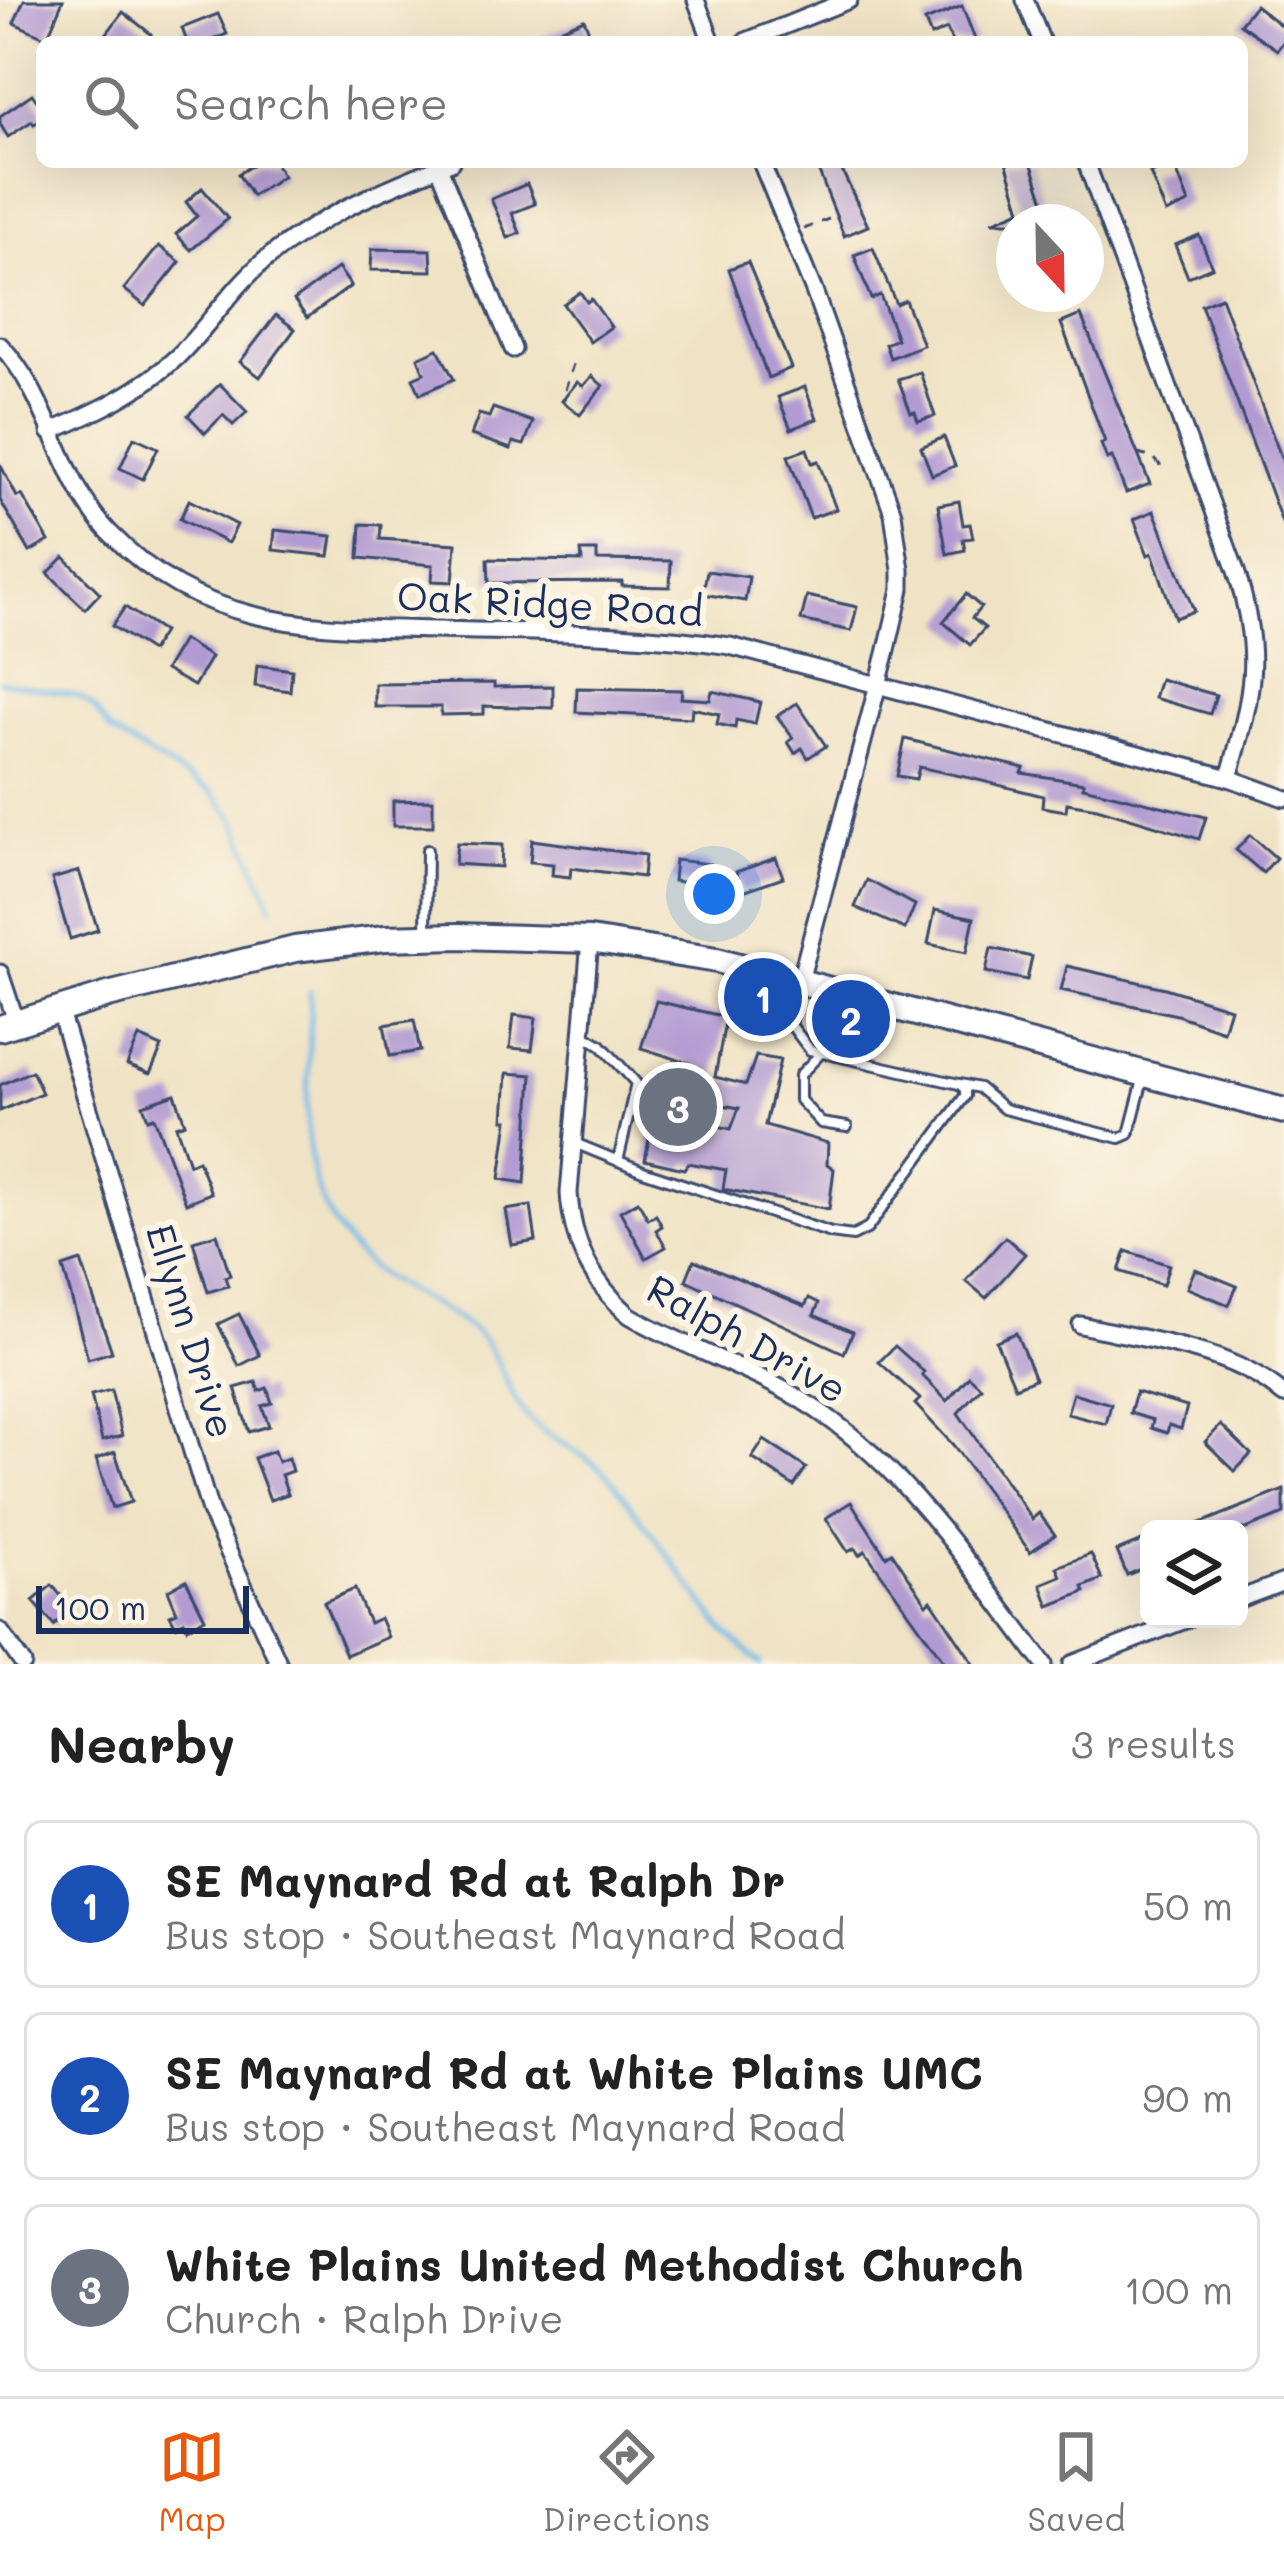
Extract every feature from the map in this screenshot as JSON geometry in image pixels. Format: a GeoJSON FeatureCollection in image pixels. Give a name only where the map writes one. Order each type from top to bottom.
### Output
{"type":"FeatureCollection","features":[{"type":"Feature","properties":{"kind":"main road"},"geometry":{"type":"LineString","coordinates":[[8,1024],[240,960],[316,946],[425,937],[590,940],[717,960],[1284,1111]]}},
{"type":"Feature","properties":{"kind":"street"},"geometry":{"type":"LineString","coordinates":[[695,0],[710,36]]}},
{"type":"Feature","properties":{"kind":"street"},"geometry":{"type":"LineString","coordinates":[[759,36],[849,0]]}},
{"type":"Feature","properties":{"kind":"street"},"geometry":{"type":"LineString","coordinates":[[1025,0],[1040,36]]}},
{"type":"Feature","properties":{"kind":"street"},"geometry":{"type":"LineString","coordinates":[[50,432],[103,409],[144,384],[179,355],[247,276],[296,236],[342,209],[438,168]]}},
{"type":"Feature","properties":{"kind":"street"},"geometry":{"type":"LineString","coordinates":[[446,168],[513,349]]}},
{"type":"Feature","properties":{"kind":"street"},"geometry":{"type":"LineString","coordinates":[[764,168],[897,526],[901,590],[800,981]]}},
{"type":"Feature","properties":{"kind":"street"},"geometry":{"type":"LineString","coordinates":[[1088,168],[1251,619],[1253,681],[1229,778]]}},
{"type":"Feature","properties":{"kind":"street","name":"Oak Ridge Road"},"geometry":{"type":"LineString","coordinates":[[0,345],[22,367],[89,508],[122,544],[183,590],[244,615],[317,627],[688,640],[754,651],[1229,778],[1284,798]]}},
{"type":"Feature","properties":{"kind":"street","name":"Ralph Drive"},"geometry":{"type":"LineString","coordinates":[[590,940],[569,1193],[573,1227],[589,1268],[613,1300],[656,1331],[782,1388],[870,1452],[925,1508],[1044,1664]]}},
{"type":"Feature","properties":{"kind":"street"},"geometry":{"type":"LineString","coordinates":[[0,973],[8,1024]]}},
{"type":"Feature","properties":{"kind":"street","name":"Ellynn Drive"},"geometry":{"type":"LineString","coordinates":[[59,1009],[210,1511],[279,1664]]}},
{"type":"Feature","properties":{"kind":"street"},"geometry":{"type":"LineString","coordinates":[[1081,1325],[1223,1359],[1260,1376],[1284,1395]]}},
{"type":"Feature","properties":{"kind":"street"},"geometry":{"type":"LineString","coordinates":[[1248,1596],[1284,1582]]}},
{"type":"Feature","properties":{"kind":"street"},"geometry":{"type":"LineString","coordinates":[[1072,1664],[1165,1628]]}},
{"type":"Feature","properties":{"kind":"street"},"geometry":{"type":"LineString","coordinates":[[0,1631],[23,1664]]}},
{"type":"Feature","properties":{"kind":"lane"},"geometry":{"type":"LineString","coordinates":[[415,858],[427,854],[425,937]]}},
{"type":"Feature","properties":{"kind":"lane"},"geometry":{"type":"LineString","coordinates":[[800,981],[791,1025],[810,1050],[979,1088],[1004,1109],[1120,1138],[1129,1134],[1144,1073]]}},
{"type":"Feature","properties":{"kind":"lane"},"geometry":{"type":"LineString","coordinates":[[583,1034],[601,1045],[636,1083],[618,1161]]}},
{"type":"Feature","properties":{"kind":"lane"},"geometry":{"type":"LineString","coordinates":[[823,1052],[803,1069],[800,1100],[821,1123],[848,1127]]}},
{"type":"Feature","properties":{"kind":"lane"},"geometry":{"type":"LineString","coordinates":[[572,1142],[831,1233],[854,1236],[868,1229],[965,1096],[959,1084]]}},
{"type":"Feature","properties":{"kind":"path"},"geometry":{"type":"LineString","coordinates":[[632,33],[637,36]]}},
{"type":"Feature","properties":{"kind":"path"},"geometry":{"type":"LineString","coordinates":[[791,234],[836,216]]}},
{"type":"Feature","properties":{"kind":"path"},"geometry":{"type":"LineString","coordinates":[[565,390],[573,364]]}},
{"type":"Feature","properties":{"kind":"path"},"geometry":{"type":"LineString","coordinates":[[1138,454],[1154,458],[1164,470]]}},
{"type":"Feature","properties":{"kind":"building"},"geometry":{"type":"Polygon","coordinates":[[[24,0],[63,0],[48,36],[14,23],[24,0]]]}},
{"type":"Feature","properties":{"kind":"building"},"geometry":{"type":"Polygon","coordinates":[[[1255,5],[1284,28],[1284,41],[1277,50],[1240,24],[1255,5]]]}},
{"type":"Feature","properties":{"kind":"building"},"geometry":{"type":"Polygon","coordinates":[[[962,6],[974,36],[950,36],[947,29],[931,36],[925,21],[962,6]]]}},
{"type":"Feature","properties":{"kind":"building"},"geometry":{"type":"Polygon","coordinates":[[[123,12],[151,34],[150,36],[105,36],[123,12]]]}},
{"type":"Feature","properties":{"kind":"building"},"geometry":{"type":"Polygon","coordinates":[[[218,14],[227,34],[185,36],[182,28],[218,14]]]}},
{"type":"Feature","properties":{"kind":"building"},"geometry":{"type":"Polygon","coordinates":[[[584,19],[591,36],[543,36],[584,19]]]}},
{"type":"Feature","properties":{"kind":"building"},"geometry":{"type":"Polygon","coordinates":[[[32,94],[36,100],[36,123],[8,137],[0,116],[32,94]]]}},
{"type":"Feature","properties":{"kind":"building"},"geometry":{"type":"Polygon","coordinates":[[[248,168],[278,168],[283,176],[252,196],[238,174],[248,168]]]}},
{"type":"Feature","properties":{"kind":"building"},"geometry":{"type":"Polygon","coordinates":[[[817,168],[841,168],[868,226],[844,236],[817,168]]]}},
{"type":"Feature","properties":{"kind":"building"},"geometry":{"type":"Polygon","coordinates":[[[1008,168],[1033,168],[1045,204],[1019,204],[1008,168]]]}},
{"type":"Feature","properties":{"kind":"building"},"geometry":{"type":"Polygon","coordinates":[[[1176,168],[1189,203],[1166,213],[1150,173],[1176,168]]]}},
{"type":"Feature","properties":{"kind":"building"},"geometry":{"type":"Polygon","coordinates":[[[527,184],[535,204],[512,213],[520,233],[508,238],[491,199],[527,184]]]}},
{"type":"Feature","properties":{"kind":"building"},"geometry":{"type":"Polygon","coordinates":[[[202,188],[228,219],[191,250],[176,234],[197,216],[186,202],[202,188]]]}},
{"type":"Feature","properties":{"kind":"building"},"geometry":{"type":"Polygon","coordinates":[[[1199,235],[1212,267],[1188,277],[1175,245],[1199,235]]]}},
{"type":"Feature","properties":{"kind":"building"},"geometry":{"type":"Polygon","coordinates":[[[159,246],[180,262],[145,306],[124,289],[159,246]]]}},
{"type":"Feature","properties":{"kind":"building"},"geometry":{"type":"Polygon","coordinates":[[[873,248],[896,304],[905,300],[923,345],[890,358],[885,344],[897,339],[880,295],[871,299],[854,255],[873,248]]]}},
{"type":"Feature","properties":{"kind":"building"},"geometry":{"type":"Polygon","coordinates":[[[372,249],[431,250],[432,271],[371,270],[372,249]]]}},
{"type":"Feature","properties":{"kind":"building"},"geometry":{"type":"Polygon","coordinates":[[[748,262],[791,368],[768,378],[729,269],[748,262]]]}},
{"type":"Feature","properties":{"kind":"building"},"geometry":{"type":"Polygon","coordinates":[[[338,268],[351,286],[307,318],[294,300],[338,268]]]}},
{"type":"Feature","properties":{"kind":"building"},"geometry":{"type":"Polygon","coordinates":[[[580,292],[611,327],[590,342],[563,304],[580,292]]]}},
{"type":"Feature","properties":{"kind":"building"},"geometry":{"type":"Polygon","coordinates":[[[1221,297],[1284,465],[1284,528],[1201,305],[1221,297]]]}},
{"type":"Feature","properties":{"kind":"building"},"geometry":{"type":"Polygon","coordinates":[[[276,315],[295,329],[260,377],[240,362],[276,315]]]}},
{"type":"Feature","properties":{"kind":"building"},"geometry":{"type":"Polygon","coordinates":[[[1081,315],[1150,484],[1126,493],[1112,457],[1107,459],[1101,444],[1105,442],[1061,323],[1081,315]]]}},
{"type":"Feature","properties":{"kind":"building"},"geometry":{"type":"Polygon","coordinates":[[[438,349],[454,379],[420,394],[413,378],[424,373],[418,358],[438,349]]]}},
{"type":"Feature","properties":{"kind":"building"},"geometry":{"type":"Polygon","coordinates":[[[920,372],[935,416],[918,421],[898,379],[920,372]]]}},
{"type":"Feature","properties":{"kind":"building"},"geometry":{"type":"Polygon","coordinates":[[[592,376],[603,386],[580,415],[562,401],[577,382],[583,386],[592,376]]]}},
{"type":"Feature","properties":{"kind":"building"},"geometry":{"type":"Polygon","coordinates":[[[220,384],[247,412],[233,425],[223,415],[205,433],[188,415],[220,384]]]}},
{"type":"Feature","properties":{"kind":"building"},"geometry":{"type":"Polygon","coordinates":[[[805,387],[817,419],[791,429],[778,397],[805,387]]]}},
{"type":"Feature","properties":{"kind":"building"},"geometry":{"type":"Polygon","coordinates":[[[493,408],[533,422],[524,445],[513,442],[511,449],[471,435],[479,414],[489,417],[493,408]]]}},
{"type":"Feature","properties":{"kind":"building"},"geometry":{"type":"Polygon","coordinates":[[[134,437],[158,448],[143,479],[120,468],[134,437]]]}},
{"type":"Feature","properties":{"kind":"building"},"geometry":{"type":"Polygon","coordinates":[[[944,437],[955,466],[932,475],[921,447],[944,437]]]}},
{"type":"Feature","properties":{"kind":"building"},"geometry":{"type":"Polygon","coordinates":[[[807,449],[812,463],[818,461],[836,509],[811,518],[788,456],[807,449]]]}},
{"type":"Feature","properties":{"kind":"building"},"geometry":{"type":"Polygon","coordinates":[[[0,464],[49,541],[30,552],[0,500],[0,464]]]}},
{"type":"Feature","properties":{"kind":"building"},"geometry":{"type":"Polygon","coordinates":[[[189,500],[237,525],[228,543],[180,519],[189,500]]]}},
{"type":"Feature","properties":{"kind":"building"},"geometry":{"type":"Polygon","coordinates":[[[959,501],[963,525],[970,524],[973,538],[963,539],[965,550],[947,554],[938,505],[959,501]]]}},
{"type":"Feature","properties":{"kind":"building"},"geometry":{"type":"Polygon","coordinates":[[[1154,511],[1194,611],[1175,618],[1152,553],[1148,555],[1134,519],[1154,511]]]}},
{"type":"Feature","properties":{"kind":"building"},"geometry":{"type":"Polygon","coordinates":[[[361,524],[381,525],[380,539],[456,544],[453,582],[432,581],[433,565],[359,558],[361,524]]]}},
{"type":"Feature","properties":{"kind":"building"},"geometry":{"type":"Polygon","coordinates":[[[275,530],[332,536],[329,556],[273,550],[275,530]]]}},
{"type":"Feature","properties":{"kind":"building"},"geometry":{"type":"Polygon","coordinates":[[[581,551],[597,551],[597,560],[671,561],[670,587],[622,586],[622,582],[489,583],[488,559],[582,561],[581,551]]]}},
{"type":"Feature","properties":{"kind":"building"},"geometry":{"type":"Polygon","coordinates":[[[64,557],[100,593],[85,609],[48,573],[64,557]]]}},
{"type":"Feature","properties":{"kind":"building"},"geometry":{"type":"Polygon","coordinates":[[[707,571],[749,577],[745,601],[703,594],[707,571]]]}},
{"type":"Feature","properties":{"kind":"building"},"geometry":{"type":"Polygon","coordinates":[[[966,594],[981,607],[972,618],[985,628],[970,645],[943,622],[966,594]]]}},
{"type":"Feature","properties":{"kind":"building"},"geometry":{"type":"Polygon","coordinates":[[[807,596],[857,607],[851,631],[801,620],[807,596]]]}},
{"type":"Feature","properties":{"kind":"building"},"geometry":{"type":"Polygon","coordinates":[[[125,607],[163,632],[151,651],[112,626],[125,607]]]}},
{"type":"Feature","properties":{"kind":"building"},"geometry":{"type":"Polygon","coordinates":[[[183,640],[211,657],[194,686],[165,670],[183,640]]]}},
{"type":"Feature","properties":{"kind":"building"},"geometry":{"type":"Polygon","coordinates":[[[257,665],[292,670],[290,691],[255,686],[257,665]]]}},
{"type":"Feature","properties":{"kind":"building"},"geometry":{"type":"Polygon","coordinates":[[[1160,679],[1216,695],[1210,714],[1154,698],[1160,679]]]}},
{"type":"Feature","properties":{"kind":"building"},"geometry":{"type":"Polygon","coordinates":[[[494,683],[494,687],[553,686],[553,708],[484,706],[484,714],[441,715],[441,707],[375,707],[375,684],[494,683]]]}},
{"type":"Feature","properties":{"kind":"building"},"geometry":{"type":"Polygon","coordinates":[[[577,688],[682,690],[681,698],[710,700],[712,691],[760,702],[755,724],[736,720],[735,728],[717,724],[719,714],[692,708],[691,718],[576,712],[577,688]]]}},
{"type":"Feature","properties":{"kind":"building"},"geometry":{"type":"Polygon","coordinates":[[[797,703],[826,746],[808,758],[802,748],[795,753],[788,742],[793,738],[777,716],[797,703]]]}},
{"type":"Feature","properties":{"kind":"building"},"geometry":{"type":"Polygon","coordinates":[[[905,739],[1206,817],[1199,839],[1097,808],[1067,803],[1066,811],[1042,807],[1043,796],[919,767],[916,779],[897,776],[905,739]]]}},
{"type":"Feature","properties":{"kind":"building"},"geometry":{"type":"Polygon","coordinates":[[[433,800],[433,826],[393,826],[393,801],[433,800]]]}},
{"type":"Feature","properties":{"kind":"building"},"geometry":{"type":"Polygon","coordinates":[[[1250,835],[1276,858],[1263,873],[1236,850],[1250,835]]]}},
{"type":"Feature","properties":{"kind":"building"},"geometry":{"type":"Polygon","coordinates":[[[532,840],[645,855],[643,877],[571,868],[570,877],[552,875],[553,864],[530,862],[532,840]]]}},
{"type":"Feature","properties":{"kind":"building"},"geometry":{"type":"Polygon","coordinates":[[[457,843],[502,845],[501,867],[455,864],[457,843]]]}},
{"type":"Feature","properties":{"kind":"building"},"geometry":{"type":"Polygon","coordinates":[[[776,858],[783,877],[743,891],[736,872],[776,858]]]}},
{"type":"Feature","properties":{"kind":"building"},"geometry":{"type":"Polygon","coordinates":[[[675,860],[710,864],[707,885],[673,881],[675,860]]]}},
{"type":"Feature","properties":{"kind":"building"},"geometry":{"type":"Polygon","coordinates":[[[79,871],[98,930],[70,939],[52,879],[79,871]]]}},
{"type":"Feature","properties":{"kind":"building"},"geometry":{"type":"Polygon","coordinates":[[[867,880],[915,905],[905,929],[855,907],[867,880]]]}},
{"type":"Feature","properties":{"kind":"building"},"geometry":{"type":"Polygon","coordinates":[[[935,910],[974,918],[967,952],[928,944],[935,910]]]}},
{"type":"Feature","properties":{"kind":"building"},"geometry":{"type":"Polygon","coordinates":[[[991,948],[1032,957],[1027,980],[986,972],[991,948]]]}},
{"type":"Feature","properties":{"kind":"building"},"geometry":{"type":"Polygon","coordinates":[[[1067,966],[1230,1008],[1223,1031],[1177,1015],[1061,990],[1067,966]]]}},
{"type":"Feature","properties":{"kind":"building"},"geometry":{"type":"Polygon","coordinates":[[[656,1001],[726,1017],[715,1077],[746,1085],[756,1056],[780,1060],[765,1125],[828,1143],[827,1164],[834,1169],[829,1209],[723,1189],[726,1170],[688,1163],[684,1169],[645,1160],[657,1098],[680,1100],[689,1063],[641,1048],[656,1001]],[[701,1101],[697,1121],[731,1129],[739,1108],[701,1101]]]}},
{"type":"Feature","properties":{"kind":"building"},"geometry":{"type":"Polygon","coordinates":[[[514,1015],[536,1018],[532,1050],[510,1048],[514,1015]]]}},
{"type":"Feature","properties":{"kind":"building"},"geometry":{"type":"Polygon","coordinates":[[[414,1020],[420,1051],[390,1056],[384,1025],[414,1020]]]}},
{"type":"Feature","properties":{"kind":"building"},"geometry":{"type":"Polygon","coordinates":[[[139,1037],[162,1047],[150,1074],[127,1065],[139,1037]]]}},
{"type":"Feature","properties":{"kind":"building"},"geometry":{"type":"Polygon","coordinates":[[[32,1071],[42,1093],[0,1111],[0,1085],[32,1071]]]}},
{"type":"Feature","properties":{"kind":"building"},"geometry":{"type":"Polygon","coordinates":[[[507,1073],[532,1075],[525,1183],[500,1179],[508,1120],[504,1120],[507,1073]]]}},
{"type":"Feature","properties":{"kind":"building"},"geometry":{"type":"Polygon","coordinates":[[[175,1094],[185,1123],[176,1126],[189,1164],[198,1160],[211,1193],[186,1203],[154,1117],[148,1119],[143,1105],[175,1094]]]}},
{"type":"Feature","properties":{"kind":"building"},"geometry":{"type":"Polygon","coordinates":[[[638,1201],[648,1219],[656,1215],[662,1226],[656,1230],[666,1247],[646,1258],[620,1211],[638,1201]]]}},
{"type":"Feature","properties":{"kind":"building"},"geometry":{"type":"Polygon","coordinates":[[[531,1206],[536,1241],[512,1245],[506,1210],[531,1206]]]}},
{"type":"Feature","properties":{"kind":"building"},"geometry":{"type":"Polygon","coordinates":[[[217,1234],[230,1275],[225,1277],[228,1286],[208,1292],[193,1241],[217,1234]]]}},
{"type":"Feature","properties":{"kind":"building"},"geometry":{"type":"Polygon","coordinates":[[[1005,1237],[1025,1254],[986,1298],[966,1281],[1005,1237]]]}},
{"type":"Feature","properties":{"kind":"building"},"geometry":{"type":"Polygon","coordinates":[[[1126,1251],[1169,1265],[1163,1285],[1119,1271],[1126,1251]]]}},
{"type":"Feature","properties":{"kind":"building"},"geometry":{"type":"Polygon","coordinates":[[[694,1260],[805,1306],[809,1298],[819,1303],[814,1315],[853,1332],[844,1353],[686,1280],[694,1260]]]}},
{"type":"Feature","properties":{"kind":"building"},"geometry":{"type":"Polygon","coordinates":[[[81,1261],[112,1352],[88,1359],[63,1267],[81,1261]]]}},
{"type":"Feature","properties":{"kind":"building"},"geometry":{"type":"Polygon","coordinates":[[[1195,1269],[1237,1286],[1229,1305],[1187,1288],[1195,1269]]]}},
{"type":"Feature","properties":{"kind":"building"},"geometry":{"type":"Polygon","coordinates":[[[239,1314],[260,1355],[239,1366],[218,1324],[239,1314]]]}},
{"type":"Feature","properties":{"kind":"building"},"geometry":{"type":"Polygon","coordinates":[[[1016,1333],[1035,1379],[1015,1387],[996,1341],[1016,1333]]]}},
{"type":"Feature","properties":{"kind":"building"},"geometry":{"type":"Polygon","coordinates":[[[895,1346],[947,1401],[969,1376],[981,1387],[958,1413],[1032,1519],[1039,1513],[1055,1535],[1030,1552],[954,1446],[915,1404],[920,1399],[879,1362],[895,1346]]]}},
{"type":"Feature","properties":{"kind":"building"},"geometry":{"type":"Polygon","coordinates":[[[256,1382],[259,1391],[267,1388],[272,1403],[262,1406],[269,1426],[249,1432],[235,1388],[256,1382]]]}},
{"type":"Feature","properties":{"kind":"building"},"geometry":{"type":"Polygon","coordinates":[[[111,1390],[122,1436],[102,1441],[91,1395],[111,1390]]]}},
{"type":"Feature","properties":{"kind":"building"},"geometry":{"type":"Polygon","coordinates":[[[1136,1392],[1187,1407],[1181,1429],[1169,1425],[1167,1433],[1151,1428],[1153,1420],[1130,1413],[1136,1392]]]}},
{"type":"Feature","properties":{"kind":"building"},"geometry":{"type":"Polygon","coordinates":[[[1073,1393],[1111,1404],[1106,1424],[1067,1414],[1073,1393]]]}},
{"type":"Feature","properties":{"kind":"building"},"geometry":{"type":"Polygon","coordinates":[[[1221,1425],[1251,1454],[1235,1471],[1205,1442],[1221,1425]]]}},
{"type":"Feature","properties":{"kind":"building"},"geometry":{"type":"Polygon","coordinates":[[[764,1440],[806,1468],[794,1486],[752,1458],[764,1440]]]}},
{"type":"Feature","properties":{"kind":"building"},"geometry":{"type":"Polygon","coordinates":[[[274,1451],[278,1462],[288,1458],[292,1471],[281,1475],[288,1494],[270,1500],[254,1458],[274,1451]]]}},
{"type":"Feature","properties":{"kind":"building"},"geometry":{"type":"Polygon","coordinates":[[[115,1452],[131,1502],[112,1508],[96,1459],[115,1452]]]}},
{"type":"Feature","properties":{"kind":"building"},"geometry":{"type":"Polygon","coordinates":[[[1284,1490],[1284,1514],[1248,1528],[1248,1520],[1209,1520],[1284,1490]]]}},
{"type":"Feature","properties":{"kind":"building"},"geometry":{"type":"Polygon","coordinates":[[[851,1502],[886,1556],[892,1552],[974,1664],[946,1664],[865,1551],[859,1555],[855,1548],[848,1552],[826,1518],[851,1502]]]}},
{"type":"Feature","properties":{"kind":"building"},"geometry":{"type":"Polygon","coordinates":[[[1140,1542],[1140,1570],[1127,1575],[1117,1551],[1140,1542]]]}},
{"type":"Feature","properties":{"kind":"building"},"geometry":{"type":"Polygon","coordinates":[[[1091,1554],[1102,1579],[1083,1587],[1085,1592],[1049,1606],[1041,1584],[1061,1576],[1057,1567],[1091,1554]]]}},
{"type":"Feature","properties":{"kind":"building"},"geometry":{"type":"Polygon","coordinates":[[[186,1580],[205,1618],[187,1628],[184,1621],[176,1626],[170,1615],[177,1612],[168,1590],[186,1580]]]}},
{"type":"Feature","properties":{"kind":"building"},"geometry":{"type":"Polygon","coordinates":[[[52,1585],[72,1609],[54,1625],[33,1601],[52,1585]]]}},
{"type":"Feature","properties":{"kind":"building"},"geometry":{"type":"Polygon","coordinates":[[[355,1589],[369,1623],[380,1618],[388,1637],[346,1655],[324,1602],[355,1589]]]}},
{"type":"Feature","properties":{"kind":"waterway"},"geometry":{"type":"LineString","coordinates":[[0,681],[79,696],[111,732],[212,792],[235,819],[272,907]]}},
{"type":"Feature","properties":{"kind":"waterway"},"geometry":{"type":"LineString","coordinates":[[310,991],[308,1141],[326,1210],[346,1241],[387,1279],[481,1337],[529,1419],[610,1477],[724,1631],[761,1664]]}},
{"type":"Feature","properties":{"kind":"place","name":"SE Maynard Rd at Ralph Dr"},"geometry":{"type":"Point","coordinates":[763,997]}},
{"type":"Feature","properties":{"kind":"place","name":"SE Maynard Rd at White Plains UMC"},"geometry":{"type":"Point","coordinates":[851,1019]}},
{"type":"Feature","properties":{"kind":"place","name":"White Plains United Methodist Church"},"geometry":{"type":"Point","coordinates":[678,1107]}}]}
